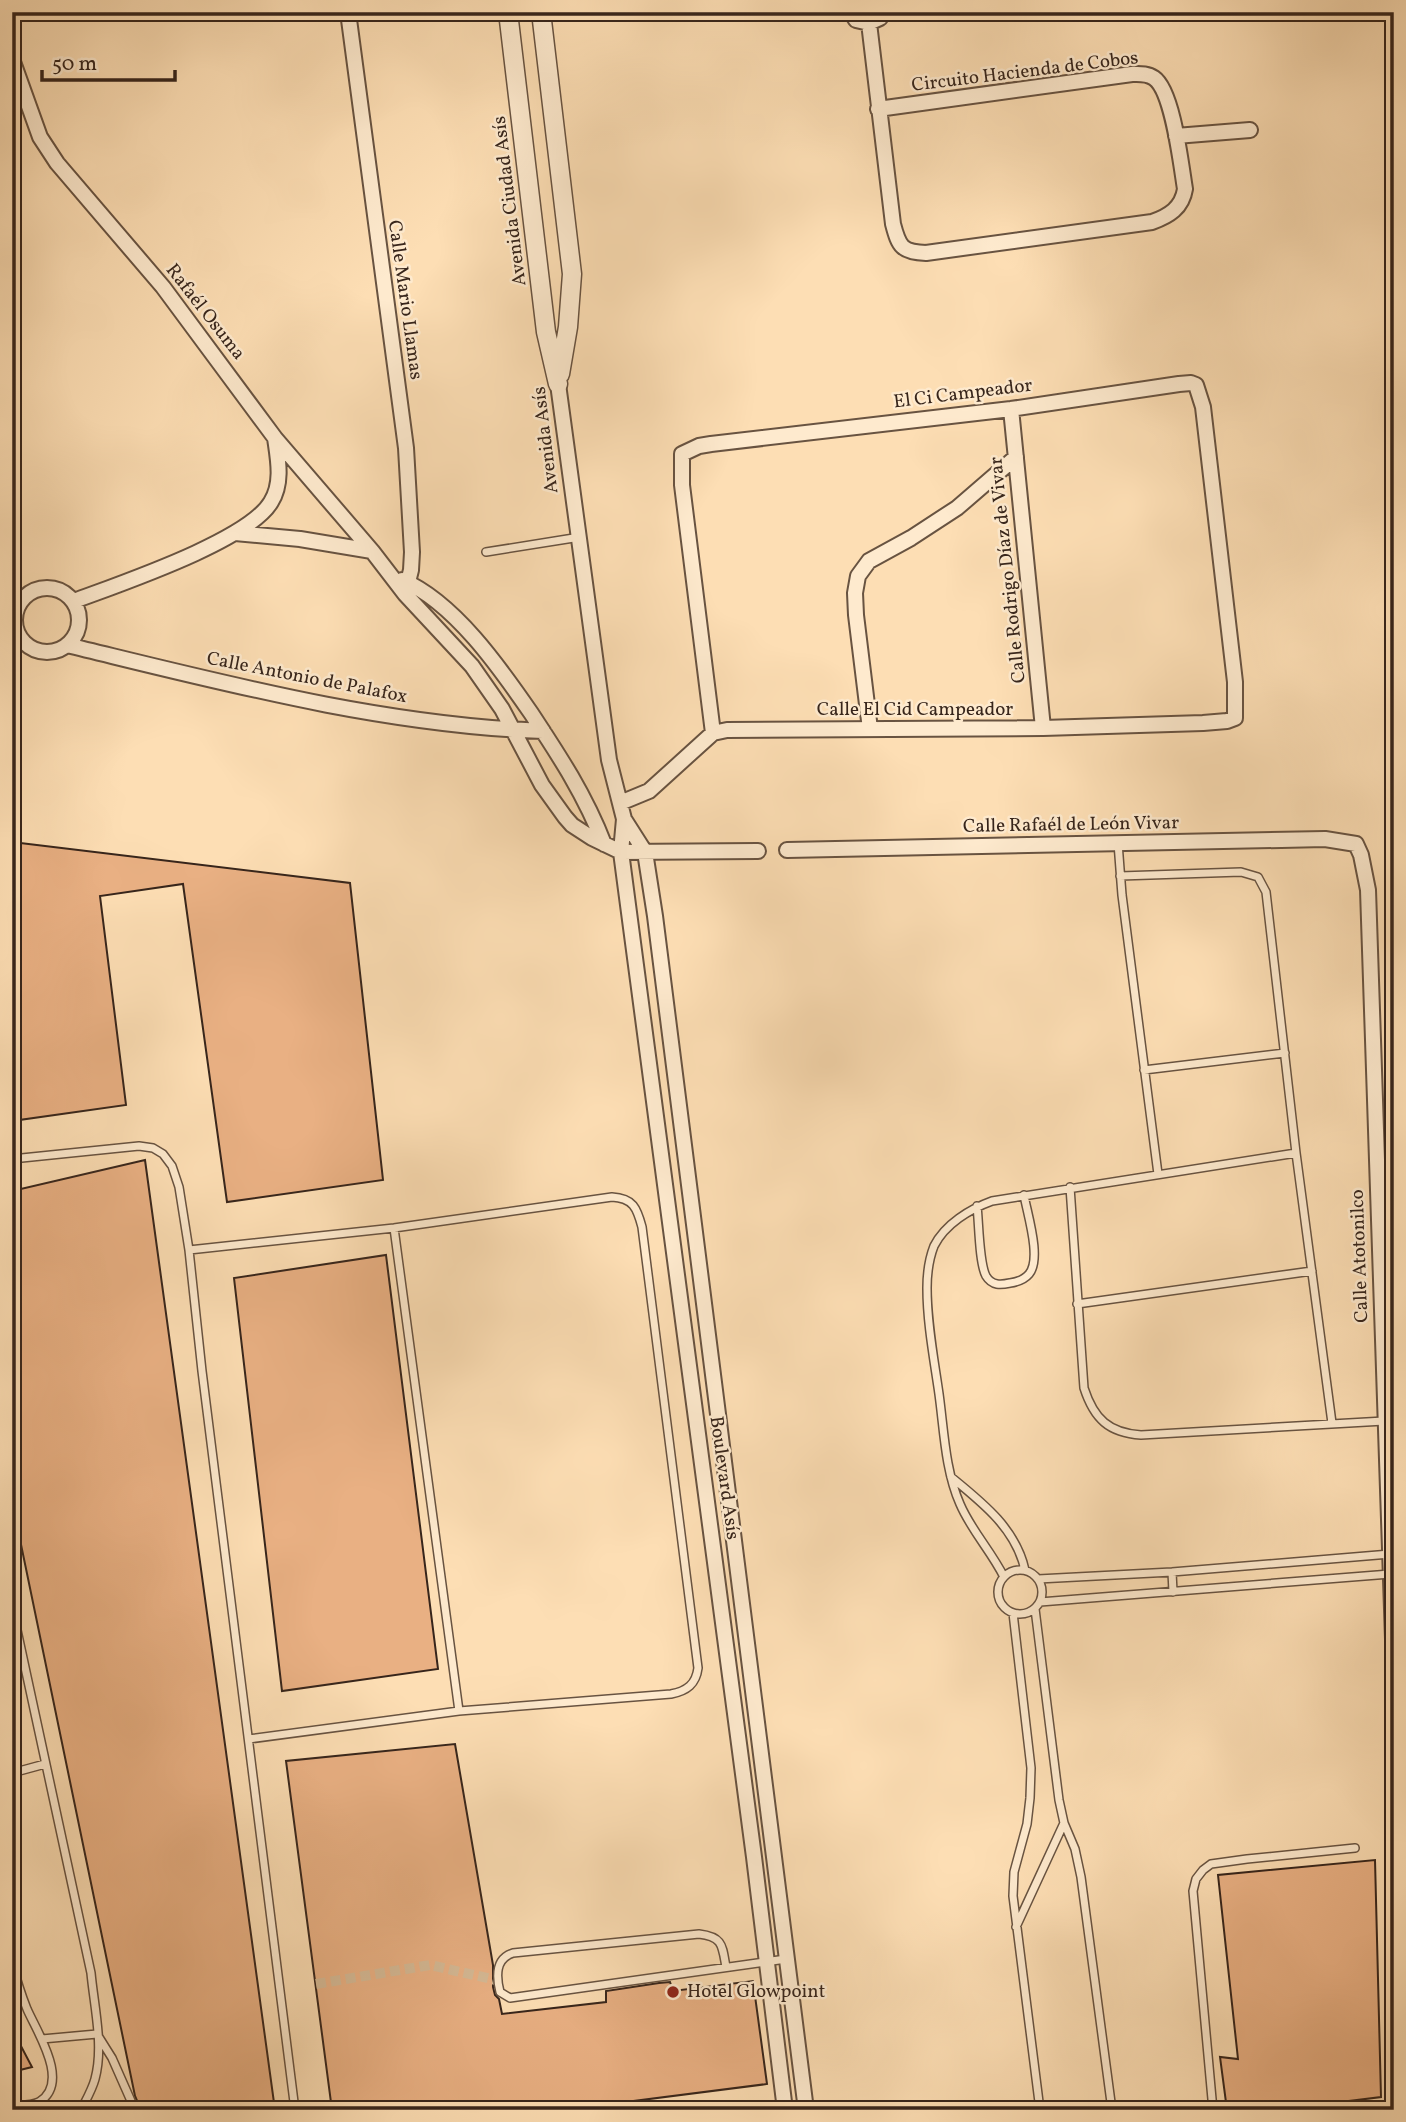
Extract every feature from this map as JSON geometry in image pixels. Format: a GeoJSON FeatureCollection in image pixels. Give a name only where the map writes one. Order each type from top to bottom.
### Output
{"type":"FeatureCollection","features":[{"type":"Feature","properties":{"kind":"street","name":"Calle Mario Llamas"},"geometry":{"type":"LineString","coordinates":[[348,12],[406,448],[412,552],[407,588]]}},
{"type":"Feature","properties":{"kind":"street","name":"Avenida Ciudad Asís"},"geometry":{"type":"LineString","coordinates":[[508,12],[547,332],[558,384]]}},
{"type":"Feature","properties":{"kind":"street","name":"Avenida Asís"},"geometry":{"type":"LineString","coordinates":[[541,12],[572,274],[568,327],[558,384],[609,760],[624,819],[645,852]]}},
{"type":"Feature","properties":{"kind":"street"},"geometry":{"type":"LineString","coordinates":[[851,12],[856,20],[869,23],[875,22],[885,12]]}},
{"type":"Feature","properties":{"kind":"street","name":"Circuito Hacienda de Cobos"},"geometry":{"type":"LineString","coordinates":[[869,23],[878,109],[893,225],[903,248],[926,253],[1152,222],[1162,219],[1179,206],[1183,198],[1185,189],[1166,95],[1154,78],[1145,74],[878,109]]}},
{"type":"Feature","properties":{"kind":"street","name":"Rafaél Osuma"},"geometry":{"type":"LineString","coordinates":[[12,59],[40,137],[57,163],[163,287],[275,438],[472,666],[502,709],[542,785],[565,817],[572,825],[621,852]]}},
{"type":"Feature","properties":{"kind":"street"},"geometry":{"type":"LineString","coordinates":[[1176,136],[1250,130]]}},
{"type":"Feature","properties":{"kind":"street","name":"El Ci Campeador"},"geometry":{"type":"LineString","coordinates":[[713,733],[682,485],[682,454],[711,444],[1011,409],[1191,383],[1196,385],[1203,407],[1234,668],[1235,718]]}},
{"type":"Feature","properties":{"kind":"street","name":"Calle Rodrigo Díaz de Vivar"},"geometry":{"type":"LineString","coordinates":[[1011,409],[1043,729]]}},
{"type":"Feature","properties":{"kind":"street"},"geometry":{"type":"LineString","coordinates":[[74,601],[142,576],[235,533],[259,516],[271,503],[277,489],[275,438]]}},
{"type":"Feature","properties":{"kind":"street"},"geometry":{"type":"LineString","coordinates":[[870,729],[856,615],[855,593],[858,576],[869,561],[957,508],[1016,457]]}},
{"type":"Feature","properties":{"kind":"street"},"geometry":{"type":"LineString","coordinates":[[235,533],[322,541],[372,551]]}},
{"type":"Feature","properties":{"kind":"street"},"geometry":{"type":"LineString","coordinates":[[52,587],[65,592],[74,601],[80,624],[76,636],[67,645],[57,651],[45,652],[33,649],[16,636],[15,618],[19,593],[52,587]]}},
{"type":"Feature","properties":{"kind":"street","name":"Rafaél Osuma"},"geometry":{"type":"LineString","coordinates":[[407,588],[442,606],[488,654],[509,681],[565,763],[583,795],[604,844]]}},
{"type":"Feature","properties":{"kind":"street","name":"Calle Antonio de Palafox"},"geometry":{"type":"LineString","coordinates":[[67,645],[362,712],[512,730],[543,731]]}},
{"type":"Feature","properties":{"kind":"street","name":"Calle El Cid Campeador"},"geometry":{"type":"LineString","coordinates":[[713,733],[727,730],[1043,729],[1203,723],[1235,718]]}},
{"type":"Feature","properties":{"kind":"street"},"geometry":{"type":"LineString","coordinates":[[620,803],[649,791],[713,733]]}},
{"type":"Feature","properties":{"kind":"street","name":"Avenida Asís"},"geometry":{"type":"LineString","coordinates":[[621,852],[624,819]]}},
{"type":"Feature","properties":{"kind":"street","name":"Calle Rafaél de León Vivar"},"geometry":{"type":"LineString","coordinates":[[787,850],[1325,839],[1356,844]]}},
{"type":"Feature","properties":{"kind":"street","name":"Calle Atotonilco"},"geometry":{"type":"LineString","coordinates":[[1356,844],[1368,890],[1394,1669]]}},
{"type":"Feature","properties":{"kind":"street"},"geometry":{"type":"LineString","coordinates":[[621,852],[758,851]]}},
{"type":"Feature","properties":{"kind":"street","name":"Boulevard Asís"},"geometry":{"type":"LineString","coordinates":[[621,852],[785,2110]]}},
{"type":"Feature","properties":{"kind":"street","name":"Boulevard Asís"},"geometry":{"type":"LineString","coordinates":[[645,852],[806,2110]]}},
{"type":"Feature","properties":{"kind":"street"},"geometry":{"type":"LineString","coordinates":[[646,1038],[670,1034]]}},
{"type":"Feature","properties":{"kind":"street"},"geometry":{"type":"LineString","coordinates":[[665,1183],[688,1178]]}},
{"type":"Feature","properties":{"kind":"street"},"geometry":{"type":"LineString","coordinates":[[717,1576],[737,1573]]}},
{"type":"Feature","properties":{"kind":"lane"},"geometry":{"type":"LineString","coordinates":[[486,552],[580,537]]}},
{"type":"Feature","properties":{"kind":"lane"},"geometry":{"type":"LineString","coordinates":[[1118,843],[1158,1174]]}},
{"type":"Feature","properties":{"kind":"lane"},"geometry":{"type":"LineString","coordinates":[[1120,876],[1241,872],[1258,877],[1266,891],[1296,1153],[1332,1423]]}},
{"type":"Feature","properties":{"kind":"lane"},"geometry":{"type":"LineString","coordinates":[[1144,1070],[1285,1053]]}},
{"type":"Feature","properties":{"kind":"lane"},"geometry":{"type":"LineString","coordinates":[[12,1159],[116,1148],[153,1147],[163,1154],[172,1167],[179,1187],[295,2110]]}},
{"type":"Feature","properties":{"kind":"lane"},"geometry":{"type":"LineString","coordinates":[[1004,1577],[995,1558],[968,1519],[950,1477],[928,1314],[929,1265],[935,1245],[947,1228],[977,1206],[992,1201],[1296,1153]]}},
{"type":"Feature","properties":{"kind":"lane"},"geometry":{"type":"LineString","coordinates":[[1070,1187],[1084,1388],[1090,1406],[1112,1429],[1141,1435],[1384,1421]]}},
{"type":"Feature","properties":{"kind":"lane"},"geometry":{"type":"LineString","coordinates":[[977,1206],[987,1279],[1001,1285],[1020,1281],[1029,1275],[1035,1258],[1024,1195]]}},
{"type":"Feature","properties":{"kind":"lane"},"geometry":{"type":"LineString","coordinates":[[189,1250],[394,1228],[612,1197],[630,1202],[639,1217],[644,1246],[698,1668],[697,1676],[688,1688],[671,1695],[459,1711],[248,1739]]}},
{"type":"Feature","properties":{"kind":"lane"},"geometry":{"type":"LineString","coordinates":[[394,1228],[459,1711]]}},
{"type":"Feature","properties":{"kind":"lane"},"geometry":{"type":"LineString","coordinates":[[1077,1304],[1312,1270]]}},
{"type":"Feature","properties":{"kind":"lane"},"geometry":{"type":"LineString","coordinates":[[950,1477],[987,1507],[1004,1526],[1015,1541],[1025,1570]]}},
{"type":"Feature","properties":{"kind":"lane"},"geometry":{"type":"LineString","coordinates":[[1038,1579],[1172,1572],[1390,1554]]}},
{"type":"Feature","properties":{"kind":"lane"},"geometry":{"type":"LineString","coordinates":[[1112,2110],[1081,1877],[1075,1849],[1064,1823],[1054,1776],[1037,1606],[1042,1586],[1032,1573],[1025,1570],[1016,1570],[1004,1577],[998,1597],[1006,1610],[1020,1615],[1037,1606],[1390,1574]]}},
{"type":"Feature","properties":{"kind":"lane"},"geometry":{"type":"LineString","coordinates":[[1172,1572],[1173,1592]]}},
{"type":"Feature","properties":{"kind":"lane"},"geometry":{"type":"LineString","coordinates":[[12,1607],[90,1973],[97,2034],[97,2069],[95,2080],[81,2110]]}},
{"type":"Feature","properties":{"kind":"lane"},"geometry":{"type":"LineString","coordinates":[[1013,1613],[1031,1768],[1027,1824],[1014,1872],[1016,1928],[1040,2110]]}},
{"type":"Feature","properties":{"kind":"lane"},"geometry":{"type":"LineString","coordinates":[[12,1773],[45,1764]]}},
{"type":"Feature","properties":{"kind":"lane"},"geometry":{"type":"LineString","coordinates":[[1016,1928],[1064,1823]]}},
{"type":"Feature","properties":{"kind":"lane"},"geometry":{"type":"LineString","coordinates":[[1213,2110],[1194,1899],[1195,1879],[1211,1864],[1355,1848]]}},
{"type":"Feature","properties":{"kind":"lane"},"geometry":{"type":"LineString","coordinates":[[726,1967],[723,1947],[719,1941],[714,1937],[699,1934],[513,1953],[503,1958],[497,1967],[500,1992],[510,1998],[786,1959]]}},
{"type":"Feature","properties":{"kind":"lane"},"geometry":{"type":"LineString","coordinates":[[12,1962],[27,2008],[42,2039],[52,2075],[47,2095],[41,2101],[12,2105]]}},
{"type":"Feature","properties":{"kind":"lane"},"geometry":{"type":"LineString","coordinates":[[42,2039],[97,2034]]}},
{"type":"Feature","properties":{"kind":"lane"},"geometry":{"type":"LineString","coordinates":[[97,2034],[113,2058],[135,2110]]}},
{"type":"Feature","properties":{"kind":"building"},"geometry":{"type":"Polygon","coordinates":[[[12,842],[350,883],[383,1180],[227,1202],[183,884],[100,896],[126,1105],[12,1121],[12,842]]]}},
{"type":"Feature","properties":{"kind":"building"},"geometry":{"type":"Polygon","coordinates":[[[145,1160],[275,2110],[141,2110],[135,2096],[12,1501],[12,1191],[145,1160]]]}},
{"type":"Feature","properties":{"kind":"building"},"geometry":{"type":"Polygon","coordinates":[[[386,1255],[438,1669],[282,1691],[234,1278],[386,1255]]]}},
{"type":"Feature","properties":{"kind":"building"},"geometry":{"type":"Polygon","coordinates":[[[455,1744],[493,1965],[493,1987],[502,2014],[606,2002],[606,1991],[659,1983],[670,1982],[673,1991],[753,1981],[767,2084],[563,2110],[332,2110],[286,1761],[455,1744]]]}},
{"type":"Feature","properties":{"kind":"building"},"geometry":{"type":"Polygon","coordinates":[[[1375,1860],[1381,2097],[1309,2106],[1309,2110],[1227,2110],[1220,2057],[1238,2059],[1218,1875],[1375,1860]]]}},
{"type":"Feature","properties":{"kind":"building"},"geometry":{"type":"Polygon","coordinates":[[[12,2029],[32,2067],[12,2072],[12,2029]]]}},
{"type":"Feature","properties":{"kind":"tunnel"},"geometry":{"type":"LineString","coordinates":[[316,1984],[430,1965],[496,1980]]}},
{"type":"Feature","properties":{"kind":"place","name":"Hotel Glowpoint"},"geometry":{"type":"Point","coordinates":[673,1992]}}]}
